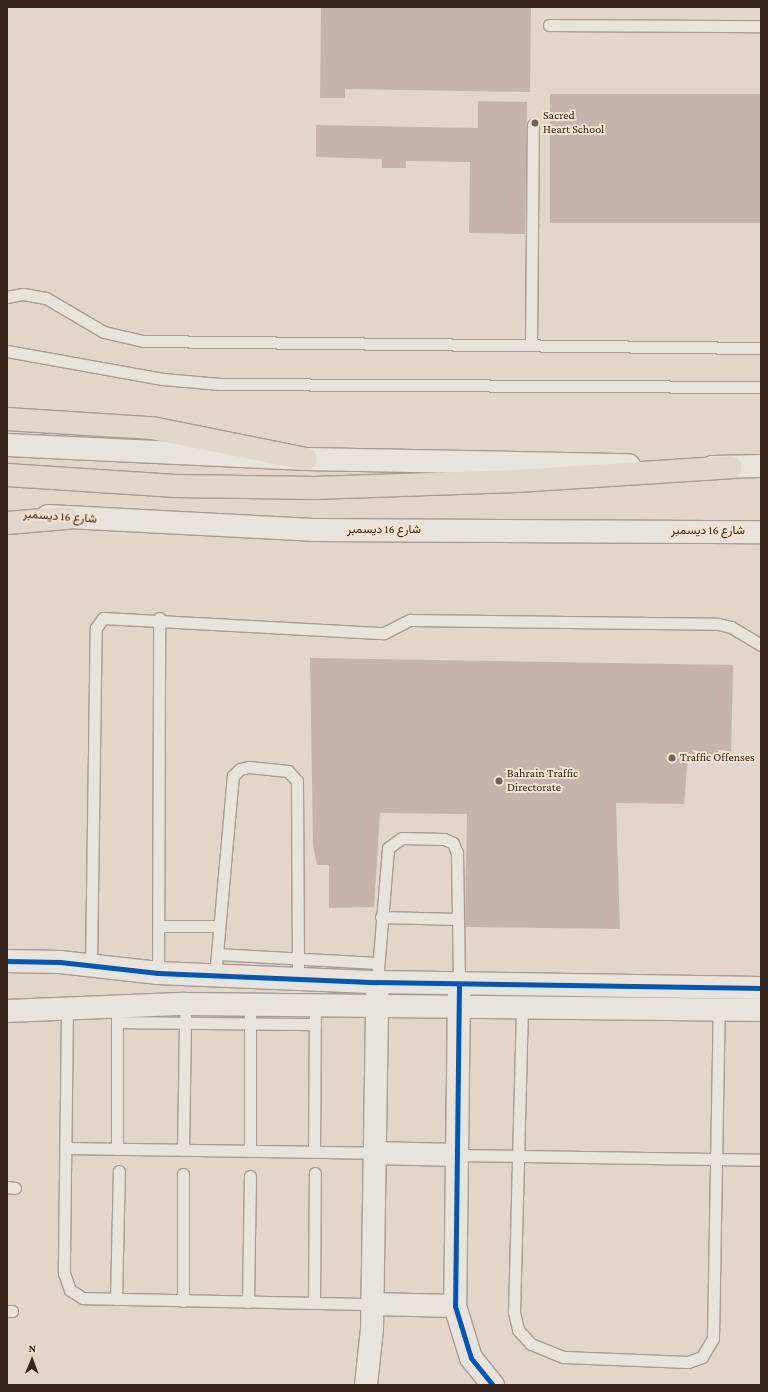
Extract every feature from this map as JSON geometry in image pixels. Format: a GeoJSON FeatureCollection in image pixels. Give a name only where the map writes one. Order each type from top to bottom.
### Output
{"type":"FeatureCollection","features":[{"type":"Feature","properties":{"kind":"main road"},"geometry":{"type":"LineString","coordinates":[[7,419],[152,428],[306,459]]}},
{"type":"Feature","properties":{"kind":"main road"},"geometry":{"type":"LineString","coordinates":[[7,475],[176,486],[315,488],[517,481],[731,467]]}},
{"type":"Feature","properties":{"kind":"main road"},"geometry":{"type":"LineString","coordinates":[[7,523],[67,518]]}},
{"type":"Feature","properties":{"kind":"street"},"geometry":{"type":"LineString","coordinates":[[7,445],[306,459],[731,467],[761,466]]}},
{"type":"Feature","properties":{"kind":"street","name":"شارع 16 ديسمبر"},"geometry":{"type":"LineString","coordinates":[[7,513],[67,518],[313,530],[761,532]]}},
{"type":"Feature","properties":{"kind":"street"},"geometry":{"type":"LineString","coordinates":[[9,966],[90,966],[158,973],[215,976],[298,968],[377,973],[459,984],[761,988]]}},
{"type":"Feature","properties":{"kind":"street"},"geometry":{"type":"LineString","coordinates":[[366,1385],[372,1304],[377,973]]}},
{"type":"Feature","properties":{"kind":"street"},"geometry":{"type":"LineString","coordinates":[[213,1004],[215,976]]}},
{"type":"Feature","properties":{"kind":"street"},"geometry":{"type":"LineString","coordinates":[[459,984],[455,1306],[471,1358],[493,1385]]}},
{"type":"Feature","properties":{"kind":"street"},"geometry":{"type":"LineString","coordinates":[[621,1009],[622,986]]}},
{"type":"Feature","properties":{"kind":"street"},"geometry":{"type":"LineString","coordinates":[[8,1008],[67,1010],[117,1015],[185,1013],[213,1004],[250,1014],[315,1015],[376,1007],[761,1010]]}},
{"type":"Feature","properties":{"kind":"street"},"geometry":{"type":"LineString","coordinates":[[374,1153],[458,1155]]}},
{"type":"Feature","properties":{"kind":"street"},"geometry":{"type":"LineString","coordinates":[[372,1304],[455,1306]]}},
{"type":"Feature","properties":{"kind":"lane"},"geometry":{"type":"LineString","coordinates":[[548,25],[761,26]]}},
{"type":"Feature","properties":{"kind":"lane"},"geometry":{"type":"LineString","coordinates":[[531,345],[533,125]]}},
{"type":"Feature","properties":{"kind":"lane"},"geometry":{"type":"LineString","coordinates":[[7,297],[23,294],[46,298],[104,332],[143,341],[761,348]]}},
{"type":"Feature","properties":{"kind":"lane"},"geometry":{"type":"LineString","coordinates":[[7,350],[163,379],[220,384],[761,387]]}},
{"type":"Feature","properties":{"kind":"lane"},"geometry":{"type":"LineString","coordinates":[[90,966],[97,624],[107,617],[159,618],[186,623],[384,632],[410,620],[718,624],[731,627],[761,645]]}},
{"type":"Feature","properties":{"kind":"lane"},"geometry":{"type":"LineString","coordinates":[[158,973],[159,618]]}},
{"type":"Feature","properties":{"kind":"lane"},"geometry":{"type":"LineString","coordinates":[[215,976],[233,776],[244,768],[288,770],[295,777],[297,786],[298,968],[217,954]]}},
{"type":"Feature","properties":{"kind":"lane"},"geometry":{"type":"LineString","coordinates":[[377,973],[388,848],[402,838],[444,839],[456,848],[459,984]]}},
{"type":"Feature","properties":{"kind":"lane"},"geometry":{"type":"LineString","coordinates":[[381,917],[458,919]]}},
{"type":"Feature","properties":{"kind":"lane"},"geometry":{"type":"LineString","coordinates":[[158,926],[219,926]]}},
{"type":"Feature","properties":{"kind":"lane"},"geometry":{"type":"LineString","coordinates":[[522,1008],[520,1156],[514,1312],[524,1338],[540,1349],[564,1357],[688,1362],[702,1357],[713,1338],[719,1010]]}},
{"type":"Feature","properties":{"kind":"lane"},"geometry":{"type":"LineString","coordinates":[[67,1010],[65,1282],[70,1290],[83,1298],[372,1304]]}},
{"type":"Feature","properties":{"kind":"lane"},"geometry":{"type":"LineString","coordinates":[[183,1150],[185,1013],[250,1014],[250,1151]]}},
{"type":"Feature","properties":{"kind":"lane"},"geometry":{"type":"LineString","coordinates":[[117,1015],[117,1149]]}},
{"type":"Feature","properties":{"kind":"lane"},"geometry":{"type":"LineString","coordinates":[[314,1152],[315,1015]]}},
{"type":"Feature","properties":{"kind":"lane"},"geometry":{"type":"LineString","coordinates":[[66,1148],[374,1153]]}},
{"type":"Feature","properties":{"kind":"lane"},"geometry":{"type":"LineString","coordinates":[[458,1155],[761,1160]]}},
{"type":"Feature","properties":{"kind":"lane"},"geometry":{"type":"LineString","coordinates":[[116,1299],[119,1171]]}},
{"type":"Feature","properties":{"kind":"lane"},"geometry":{"type":"LineString","coordinates":[[314,1303],[315,1173]]}},
{"type":"Feature","properties":{"kind":"lane"},"geometry":{"type":"LineString","coordinates":[[183,1174],[183,1301]]}},
{"type":"Feature","properties":{"kind":"lane"},"geometry":{"type":"LineString","coordinates":[[248,1302],[250,1176]]}},
{"type":"Feature","properties":{"kind":"building"},"geometry":{"type":"Polygon","coordinates":[[[321,7],[531,7],[530,92],[345,89],[345,98],[320,98],[321,7]]]}},
{"type":"Feature","properties":{"kind":"building"},"geometry":{"type":"Polygon","coordinates":[[[550,94],[761,94],[761,223],[550,223],[550,94]]]}},
{"type":"Feature","properties":{"kind":"building"},"geometry":{"type":"Polygon","coordinates":[[[478,101],[527,102],[525,234],[469,233],[470,162],[406,161],[406,168],[382,168],[382,159],[316,157],[316,125],[478,128],[478,101]]]}},
{"type":"Feature","properties":{"kind":"building","name":"Bahrain Traffic Directorate"},"geometry":{"type":"Polygon","coordinates":[[[310,658],[733,665],[731,759],[688,756],[684,804],[616,803],[620,929],[465,927],[467,814],[380,813],[374,907],[329,908],[329,865],[317,865],[313,846],[310,658]]]}},
{"type":"Feature","properties":{"kind":"cycle path"},"geometry":{"type":"LineString","coordinates":[[7,961],[60,962],[158,973],[377,982],[761,988]]}},
{"type":"Feature","properties":{"kind":"cycle path"},"geometry":{"type":"LineString","coordinates":[[459,984],[455,1306],[471,1358],[493,1385]]}},
{"type":"Feature","properties":{"kind":"place","name":"Sacred Heart School"},"geometry":{"type":"Point","coordinates":[535,123]}},
{"type":"Feature","properties":{"kind":"place","name":"Traffic Offenses"},"geometry":{"type":"Point","coordinates":[672,758]}},
{"type":"Feature","properties":{"kind":"place","name":"Bahrain Traffic Directorate"},"geometry":{"type":"Point","coordinates":[499,781]}}]}
